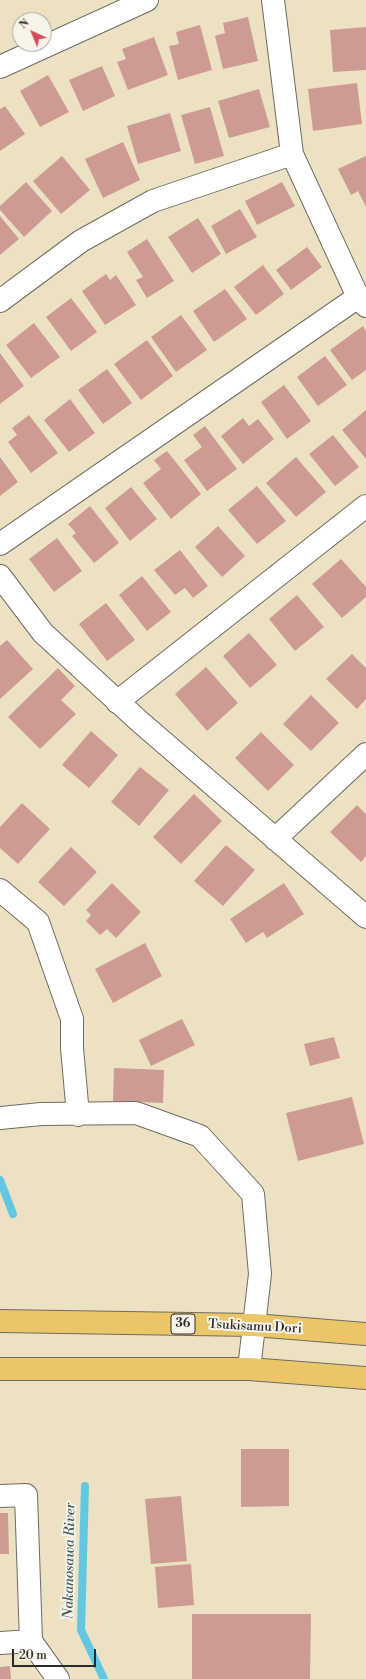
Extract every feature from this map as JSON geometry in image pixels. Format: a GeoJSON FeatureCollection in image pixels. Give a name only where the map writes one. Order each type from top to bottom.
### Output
{"type":"FeatureCollection","features":[{"type":"Feature","properties":{"kind":"highway","name":"Tsukisamu Dori"},"geometry":{"type":"LineString","coordinates":[[0,1321],[254,1325],[366,1334]]}},
{"type":"Feature","properties":{"kind":"highway"},"geometry":{"type":"LineString","coordinates":[[0,1369],[249,1369],[366,1378]]}},
{"type":"Feature","properties":{"kind":"street"},"geometry":{"type":"LineString","coordinates":[[0,67],[147,0]]}},
{"type":"Feature","properties":{"kind":"street"},"geometry":{"type":"LineString","coordinates":[[0,544],[362,302],[292,154],[274,0]]}},
{"type":"Feature","properties":{"kind":"street"},"geometry":{"type":"LineString","coordinates":[[0,301],[81,241],[153,201],[292,154]]}},
{"type":"Feature","properties":{"kind":"street"},"geometry":{"type":"LineString","coordinates":[[118,702],[366,506]]}},
{"type":"Feature","properties":{"kind":"street"},"geometry":{"type":"LineString","coordinates":[[0,576],[43,633],[118,702],[366,917]]}},
{"type":"Feature","properties":{"kind":"street"},"geometry":{"type":"LineString","coordinates":[[275,838],[366,754]]}},
{"type":"Feature","properties":{"kind":"street"},"geometry":{"type":"LineString","coordinates":[[0,890],[38,922],[72,1018],[72,1048],[78,1115]]}},
{"type":"Feature","properties":{"kind":"street"},"geometry":{"type":"LineString","coordinates":[[0,1118],[41,1114],[78,1115],[136,1113],[200,1136],[253,1194],[260,1274],[249,1369]]}},
{"type":"Feature","properties":{"kind":"street"},"geometry":{"type":"LineString","coordinates":[[0,1496],[26,1495],[31,1640],[58,1679]]}},
{"type":"Feature","properties":{"kind":"street"},"geometry":{"type":"LineString","coordinates":[[0,1643],[31,1640]]}},
{"type":"Feature","properties":{"kind":"building"},"geometry":{"type":"Polygon","coordinates":[[[248,17],[258,61],[223,69],[215,36],[225,33],[223,23],[248,17]]]}},
{"type":"Feature","properties":{"kind":"building"},"geometry":{"type":"Polygon","coordinates":[[[200,25],[212,70],[178,80],[169,46],[179,44],[176,32],[200,25]]]}},
{"type":"Feature","properties":{"kind":"building"},"geometry":{"type":"Polygon","coordinates":[[[366,27],[366,70],[333,72],[330,30],[366,27]]]}},
{"type":"Feature","properties":{"kind":"building"},"geometry":{"type":"Polygon","coordinates":[[[154,37],[168,75],[128,90],[117,62],[126,59],[122,49],[154,37]]]}},
{"type":"Feature","properties":{"kind":"building"},"geometry":{"type":"Polygon","coordinates":[[[102,66],[115,96],[83,111],[69,80],[102,66]]]}},
{"type":"Feature","properties":{"kind":"building"},"geometry":{"type":"Polygon","coordinates":[[[48,75],[69,112],[40,127],[20,91],[48,75]]]}},
{"type":"Feature","properties":{"kind":"building"},"geometry":{"type":"Polygon","coordinates":[[[357,83],[362,124],[313,131],[308,89],[357,83]]]}},
{"type":"Feature","properties":{"kind":"building"},"geometry":{"type":"Polygon","coordinates":[[[259,89],[270,127],[229,138],[218,101],[259,89]]]}},
{"type":"Feature","properties":{"kind":"building"},"geometry":{"type":"Polygon","coordinates":[[[5,106],[25,134],[0,151],[0,109],[5,106]]]}},
{"type":"Feature","properties":{"kind":"building"},"geometry":{"type":"Polygon","coordinates":[[[210,107],[224,156],[195,164],[181,115],[210,107]]]}},
{"type":"Feature","properties":{"kind":"building"},"geometry":{"type":"Polygon","coordinates":[[[170,113],[181,151],[138,164],[127,126],[170,113]]]}},
{"type":"Feature","properties":{"kind":"building"},"geometry":{"type":"Polygon","coordinates":[[[123,142],[140,180],[103,198],[85,159],[123,142]]]}},
{"type":"Feature","properties":{"kind":"building"},"geometry":{"type":"Polygon","coordinates":[[[62,156],[90,190],[61,214],[33,181],[62,156]]]}},
{"type":"Feature","properties":{"kind":"building"},"geometry":{"type":"Polygon","coordinates":[[[366,156],[366,207],[358,191],[351,195],[338,169],[366,156]]]}},
{"type":"Feature","properties":{"kind":"building"},"geometry":{"type":"Polygon","coordinates":[[[26,182],[52,211],[24,237],[0,210],[0,206],[26,182]]]}},
{"type":"Feature","properties":{"kind":"building"},"geometry":{"type":"Polygon","coordinates":[[[282,182],[295,206],[257,225],[245,201],[282,182]]]}},
{"type":"Feature","properties":{"kind":"building"},"geometry":{"type":"Polygon","coordinates":[[[240,209],[257,237],[226,254],[211,226],[240,209]]]}},
{"type":"Feature","properties":{"kind":"building"},"geometry":{"type":"Polygon","coordinates":[[[0,216],[19,239],[0,255],[0,216]]]}},
{"type":"Feature","properties":{"kind":"building"},"geometry":{"type":"Polygon","coordinates":[[[198,218],[221,254],[192,273],[168,237],[198,218]]]}},
{"type":"Feature","properties":{"kind":"building"},"geometry":{"type":"Polygon","coordinates":[[[147,239],[174,281],[147,298],[136,280],[143,277],[127,252],[147,239]]]}},
{"type":"Feature","properties":{"kind":"building"},"geometry":{"type":"Polygon","coordinates":[[[307,247],[322,267],[291,290],[276,270],[307,247]]]}},
{"type":"Feature","properties":{"kind":"building"},"geometry":{"type":"Polygon","coordinates":[[[263,265],[284,294],[256,315],[234,287],[263,265]]]}},
{"type":"Feature","properties":{"kind":"building"},"geometry":{"type":"Polygon","coordinates":[[[106,274],[110,280],[116,275],[136,305],[105,325],[82,291],[106,274]]]}},
{"type":"Feature","properties":{"kind":"building"},"geometry":{"type":"Polygon","coordinates":[[[225,289],[247,319],[214,342],[193,311],[225,289]]]}},
{"type":"Feature","properties":{"kind":"building"},"geometry":{"type":"Polygon","coordinates":[[[71,298],[97,332],[71,351],[46,317],[71,298]]]}},
{"type":"Feature","properties":{"kind":"building"},"geometry":{"type":"Polygon","coordinates":[[[181,315],[207,350],[176,372],[151,337],[181,315]]]}},
{"type":"Feature","properties":{"kind":"building"},"geometry":{"type":"Polygon","coordinates":[[[34,323],[60,357],[31,378],[6,345],[34,323]]]}},
{"type":"Feature","properties":{"kind":"building"},"geometry":{"type":"Polygon","coordinates":[[[363,326],[366,331],[366,370],[352,380],[330,350],[363,326]]]}},
{"type":"Feature","properties":{"kind":"building"},"geometry":{"type":"Polygon","coordinates":[[[147,340],[173,376],[141,400],[114,364],[147,340]]]}},
{"type":"Feature","properties":{"kind":"building"},"geometry":{"type":"Polygon","coordinates":[[[0,353],[24,386],[0,404],[0,353]]]}},
{"type":"Feature","properties":{"kind":"building"},"geometry":{"type":"Polygon","coordinates":[[[325,356],[347,385],[318,406],[297,377],[325,356]]]}},
{"type":"Feature","properties":{"kind":"building"},"geometry":{"type":"Polygon","coordinates":[[[107,369],[132,403],[103,424],[78,390],[107,369]]]}},
{"type":"Feature","properties":{"kind":"building"},"geometry":{"type":"Polygon","coordinates":[[[284,385],[311,421],[287,439],[261,402],[284,385]]]}},
{"type":"Feature","properties":{"kind":"building"},"geometry":{"type":"Polygon","coordinates":[[[70,399],[95,433],[69,452],[44,420],[70,399]]]}},
{"type":"Feature","properties":{"kind":"building"},"geometry":{"type":"Polygon","coordinates":[[[366,410],[366,459],[342,430],[366,410]]]}},
{"type":"Feature","properties":{"kind":"building"},"geometry":{"type":"Polygon","coordinates":[[[29,415],[58,453],[31,473],[8,442],[17,435],[12,428],[29,415]]]}},
{"type":"Feature","properties":{"kind":"building"},"geometry":{"type":"Polygon","coordinates":[[[243,418],[249,426],[258,419],[274,439],[243,464],[221,436],[243,418]]]}},
{"type":"Feature","properties":{"kind":"building"},"geometry":{"type":"Polygon","coordinates":[[[205,426],[237,469],[207,491],[184,460],[202,447],[193,435],[205,426]]]}},
{"type":"Feature","properties":{"kind":"building"},"geometry":{"type":"Polygon","coordinates":[[[333,435],[359,467],[335,486],[309,454],[333,435]]]}},
{"type":"Feature","properties":{"kind":"building"},"geometry":{"type":"Polygon","coordinates":[[[167,451],[201,494],[171,519],[143,483],[161,469],[154,460],[167,451]]]}},
{"type":"Feature","properties":{"kind":"building"},"geometry":{"type":"Polygon","coordinates":[[[0,457],[18,482],[0,496],[0,457]]]}},
{"type":"Feature","properties":{"kind":"building"},"geometry":{"type":"Polygon","coordinates":[[[296,457],[326,492],[296,517],[266,483],[296,457]]]}},
{"type":"Feature","properties":{"kind":"building"},"geometry":{"type":"Polygon","coordinates":[[[257,486],[286,521],[257,544],[228,510],[257,486]]]}},
{"type":"Feature","properties":{"kind":"building"},"geometry":{"type":"Polygon","coordinates":[[[131,487],[157,519],[130,541],[105,508],[131,487]]]}},
{"type":"Feature","properties":{"kind":"building"},"geometry":{"type":"Polygon","coordinates":[[[90,506],[119,543],[94,563],[72,536],[76,533],[68,524],[90,506]]]}},
{"type":"Feature","properties":{"kind":"building"},"geometry":{"type":"Polygon","coordinates":[[[218,526],[245,556],[222,577],[195,547],[218,526]]]}},
{"type":"Feature","properties":{"kind":"building"},"geometry":{"type":"Polygon","coordinates":[[[57,538],[82,571],[54,592],[29,559],[57,538]]]}},
{"type":"Feature","properties":{"kind":"building"},"geometry":{"type":"Polygon","coordinates":[[[180,550],[208,586],[193,598],[185,588],[175,595],[154,570],[180,550]]]}},
{"type":"Feature","properties":{"kind":"building"},"geometry":{"type":"Polygon","coordinates":[[[341,559],[366,587],[366,597],[342,618],[312,584],[341,559]]]}},
{"type":"Feature","properties":{"kind":"building"},"geometry":{"type":"Polygon","coordinates":[[[142,576],[171,612],[147,631],[119,595],[142,576]]]}},
{"type":"Feature","properties":{"kind":"building"},"geometry":{"type":"Polygon","coordinates":[[[297,595],[324,627],[295,651],[269,619],[297,595]]]}},
{"type":"Feature","properties":{"kind":"building"},"geometry":{"type":"Polygon","coordinates":[[[106,603],[135,640],[107,661],[79,624],[106,603]]]}},
{"type":"Feature","properties":{"kind":"building"},"geometry":{"type":"Polygon","coordinates":[[[249,633],[277,665],[250,688],[223,656],[249,633]]]}},
{"type":"Feature","properties":{"kind":"building"},"geometry":{"type":"Polygon","coordinates":[[[7,640],[33,669],[0,699],[0,646],[7,640]]]}},
{"type":"Feature","properties":{"kind":"building"},"geometry":{"type":"Polygon","coordinates":[[[352,654],[366,668],[366,699],[357,709],[326,679],[352,654]]]}},
{"type":"Feature","properties":{"kind":"building"},"geometry":{"type":"Polygon","coordinates":[[[206,667],[238,703],[207,731],[175,694],[206,667]]]}},
{"type":"Feature","properties":{"kind":"building"},"geometry":{"type":"Polygon","coordinates":[[[58,668],[75,686],[61,700],[76,714],[40,749],[8,717],[58,668]]]}},
{"type":"Feature","properties":{"kind":"building"},"geometry":{"type":"Polygon","coordinates":[[[311,695],[339,723],[311,751],[283,724],[311,695]]]}},
{"type":"Feature","properties":{"kind":"building"},"geometry":{"type":"Polygon","coordinates":[[[91,731],[118,755],[89,788],[62,765],[91,731]]]}},
{"type":"Feature","properties":{"kind":"building"},"geometry":{"type":"Polygon","coordinates":[[[261,732],[294,765],[268,791],[235,758],[261,732]]]}},
{"type":"Feature","properties":{"kind":"building"},"geometry":{"type":"Polygon","coordinates":[[[140,767],[169,790],[139,826],[111,802],[140,767]]]}},
{"type":"Feature","properties":{"kind":"building"},"geometry":{"type":"Polygon","coordinates":[[[194,794],[222,821],[181,864],[153,837],[194,794]]]}},
{"type":"Feature","properties":{"kind":"building"},"geometry":{"type":"Polygon","coordinates":[[[22,803],[50,829],[18,864],[0,848],[0,827],[22,803]]]}},
{"type":"Feature","properties":{"kind":"building"},"geometry":{"type":"Polygon","coordinates":[[[357,805],[366,814],[366,856],[361,862],[330,832],[357,805]]]}},
{"type":"Feature","properties":{"kind":"building"},"geometry":{"type":"Polygon","coordinates":[[[226,845],[255,870],[223,906],[194,881],[226,845]]]}},
{"type":"Feature","properties":{"kind":"building"},"geometry":{"type":"Polygon","coordinates":[[[71,847],[97,872],[64,906],[38,882],[71,847]]]}},
{"type":"Feature","properties":{"kind":"building"},"geometry":{"type":"Polygon","coordinates":[[[112,883],[141,912],[116,938],[107,929],[100,935],[86,921],[91,915],[86,910],[112,883]]]}},
{"type":"Feature","properties":{"kind":"building"},"geometry":{"type":"Polygon","coordinates":[[[284,883],[304,914],[267,938],[263,932],[246,943],[230,919],[284,883]]]}},
{"type":"Feature","properties":{"kind":"building"},"geometry":{"type":"Polygon","coordinates":[[[145,943],[162,976],[113,1003],[95,969],[145,943]]]}},
{"type":"Feature","properties":{"kind":"building"},"geometry":{"type":"Polygon","coordinates":[[[182,1019],[195,1045],[151,1066],[139,1040],[182,1019]]]}},
{"type":"Feature","properties":{"kind":"building"},"geometry":{"type":"Polygon","coordinates":[[[334,1037],[340,1058],[310,1066],[304,1044],[334,1037]]]}},
{"type":"Feature","properties":{"kind":"building"},"geometry":{"type":"Polygon","coordinates":[[[114,1068],[164,1070],[163,1103],[113,1101],[114,1068]]]}},
{"type":"Feature","properties":{"kind":"building"},"geometry":{"type":"Polygon","coordinates":[[[352,1097],[364,1144],[298,1161],[286,1113],[352,1097]]]}},
{"type":"Feature","properties":{"kind":"building"},"geometry":{"type":"Polygon","coordinates":[[[241,1449],[289,1449],[289,1506],[241,1507],[241,1449]]]}},
{"type":"Feature","properties":{"kind":"building"},"geometry":{"type":"Polygon","coordinates":[[[181,1496],[187,1561],[151,1564],[145,1499],[181,1496]]]}},
{"type":"Feature","properties":{"kind":"building"},"geometry":{"type":"Polygon","coordinates":[[[0,1513],[8,1513],[9,1554],[0,1554],[0,1513]]]}},
{"type":"Feature","properties":{"kind":"building"},"geometry":{"type":"Polygon","coordinates":[[[191,1564],[194,1605],[158,1608],[155,1567],[191,1564]]]}},
{"type":"Feature","properties":{"kind":"building"},"geometry":{"type":"Polygon","coordinates":[[[192,1614],[311,1614],[310,1679],[192,1679],[192,1614]]]}},
{"type":"Feature","properties":{"kind":"building"},"geometry":{"type":"Polygon","coordinates":[[[10,1666],[11,1679],[0,1679],[0,1667],[10,1666]]]}},
{"type":"Feature","properties":{"kind":"waterway","name":"Nakanosawa River"},"geometry":{"type":"LineString","coordinates":[[0,1180],[13,1214]]}},
{"type":"Feature","properties":{"kind":"waterway","name":"Nakanosawa River"},"geometry":{"type":"LineString","coordinates":[[85,1486],[81,1630],[104,1679]]}}]}
